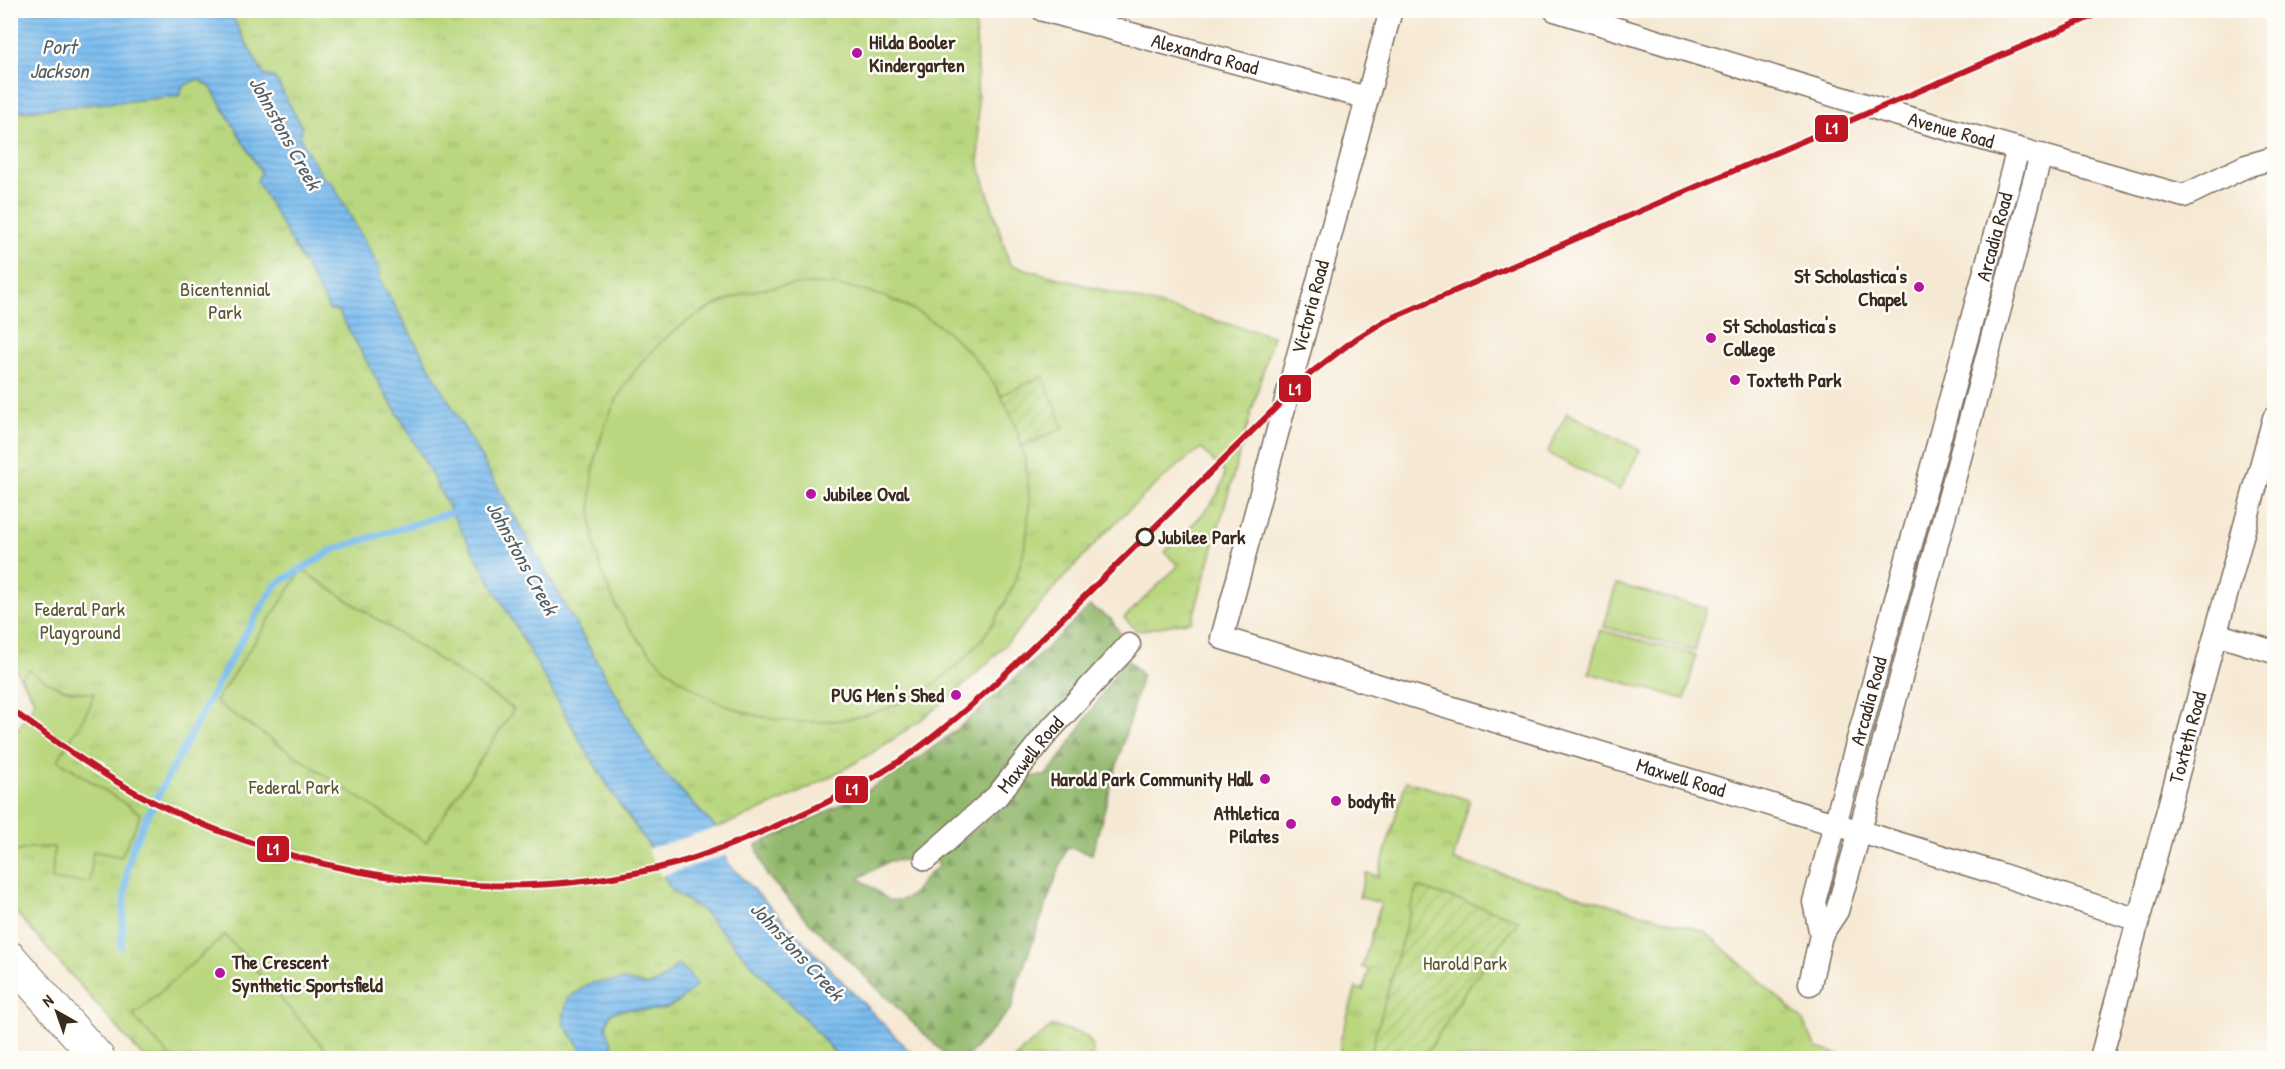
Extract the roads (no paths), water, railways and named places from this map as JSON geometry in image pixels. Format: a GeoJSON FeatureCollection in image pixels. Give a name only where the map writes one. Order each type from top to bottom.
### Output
{"type":"FeatureCollection","features":[{"type":"Feature","properties":{"kind":"main road"},"geometry":{"type":"LineString","coordinates":[[10,958],[98,1059]]}},
{"type":"Feature","properties":{"kind":"street","name":"Alexandra Road"},"geometry":{"type":"LineString","coordinates":[[1043,10],[1367,98]]}},
{"type":"Feature","properties":{"kind":"street","name":"Victoria Road"},"geometry":{"type":"LineString","coordinates":[[1222,638],[1391,10]]}},
{"type":"Feature","properties":{"kind":"street","name":"Avenue Road"},"geometry":{"type":"LineString","coordinates":[[1555,10],[1877,108],[2184,196],[2246,165],[2274,159]]}},
{"type":"Feature","properties":{"kind":"street","name":"Arcadia Road"},"geometry":{"type":"LineString","coordinates":[[1821,935],[1814,902],[2018,149]]}},
{"type":"Feature","properties":{"kind":"street","name":"Arcadia Road"},"geometry":{"type":"LineString","coordinates":[[1810,984],[1821,935],[1837,911],[1860,831],[2041,155]]}},
{"type":"Feature","properties":{"kind":"street"},"geometry":{"type":"LineString","coordinates":[[1970,325],[1994,331]]}},
{"type":"Feature","properties":{"kind":"street","name":"Toxteth Road"},"geometry":{"type":"LineString","coordinates":[[2101,1059],[2274,418]]}},
{"type":"Feature","properties":{"kind":"street"},"geometry":{"type":"LineString","coordinates":[[1932,467],[1956,474]]}},
{"type":"Feature","properties":{"kind":"street"},"geometry":{"type":"LineString","coordinates":[[2216,634],[2274,652]]}},
{"type":"Feature","properties":{"kind":"street","name":"Maxwell Road"},"geometry":{"type":"LineString","coordinates":[[1222,638],[1860,831],[2138,920]]}},
{"type":"Feature","properties":{"kind":"street","name":"Maxwell Road"},"geometry":{"type":"LineString","coordinates":[[926,859],[997,796],[1047,733],[1129,645]]}},
{"type":"Feature","properties":{"kind":"water","name":"Johnstons Creek"},"geometry":{"type":"Polygon","coordinates":[[[11,11],[229,11],[264,75],[275,78],[302,127],[300,138],[323,178],[331,181],[380,269],[380,280],[655,763],[716,828],[728,863],[916,1058],[839,1058],[811,1025],[703,911],[671,890],[648,844],[618,802],[581,742],[461,530],[407,429],[338,311],[330,310],[257,181],[261,172],[210,86],[198,79],[183,86],[179,96],[11,112],[11,11]]]}},
{"type":"Feature","properties":{"kind":"water"},"geometry":{"type":"Polygon","coordinates":[[[678,964],[697,985],[679,1001],[663,1009],[622,1010],[610,1014],[606,1027],[617,1058],[581,1058],[582,1051],[563,1022],[567,999],[590,983],[625,980],[647,986],[661,981],[678,964]]]}},
{"type":"Feature","properties":{"kind":"waterway"},"geometry":{"type":"LineString","coordinates":[[121,946],[127,870],[133,847],[146,818],[233,655],[275,585],[335,549],[453,512],[460,507]]}},
{"type":"Feature","properties":{"kind":"place","name":"Hilda Booler Kindergarten"},"geometry":{"type":"Point","coordinates":[857,53]}},
{"type":"Feature","properties":{"kind":"place","name":"St Scholastica's Chapel"},"geometry":{"type":"Point","coordinates":[1919,287]}},
{"type":"Feature","properties":{"kind":"place","name":"St Scholastica's College"},"geometry":{"type":"Point","coordinates":[1711,338]}},
{"type":"Feature","properties":{"kind":"place","name":"Toxteth Park"},"geometry":{"type":"Point","coordinates":[1735,380]}},
{"type":"Feature","properties":{"kind":"place","name":"Jubilee Oval"},"geometry":{"type":"Point","coordinates":[811,494]}},
{"type":"Feature","properties":{"kind":"place","name":"Jubilee Park"},"geometry":{"type":"Point","coordinates":[1145,537]}},
{"type":"Feature","properties":{"kind":"place","name":"PUG Men's Shed"},"geometry":{"type":"Point","coordinates":[956,695]}},
{"type":"Feature","properties":{"kind":"place","name":"Harold Park Community Hall"},"geometry":{"type":"Point","coordinates":[1265,779]}},
{"type":"Feature","properties":{"kind":"place","name":"bodyfit"},"geometry":{"type":"Point","coordinates":[1336,801]}},
{"type":"Feature","properties":{"kind":"place","name":"Athletica Pilates"},"geometry":{"type":"Point","coordinates":[1291,824]}},
{"type":"Feature","properties":{"kind":"place","name":"The Crescent Synthetic Sportsfield"},"geometry":{"type":"Point","coordinates":[220,973]}},
{"type":"Feature","properties":{"kind":"water label","name":"Port Jackson"},"geometry":{"type":"Point","coordinates":[59,59]}},
{"type":"Feature","properties":{"kind":"park label","name":"Bicentennial Park"},"geometry":{"type":"Point","coordinates":[225,300]}},
{"type":"Feature","properties":{"kind":"park label","name":"Federal Park Playground"},"geometry":{"type":"Point","coordinates":[80,620]}},
{"type":"Feature","properties":{"kind":"park label","name":"Federal Park"},"geometry":{"type":"Point","coordinates":[294,787]}},
{"type":"Feature","properties":{"kind":"park label","name":"Harold Park"},"geometry":{"type":"Point","coordinates":[1465,963]}}]}
